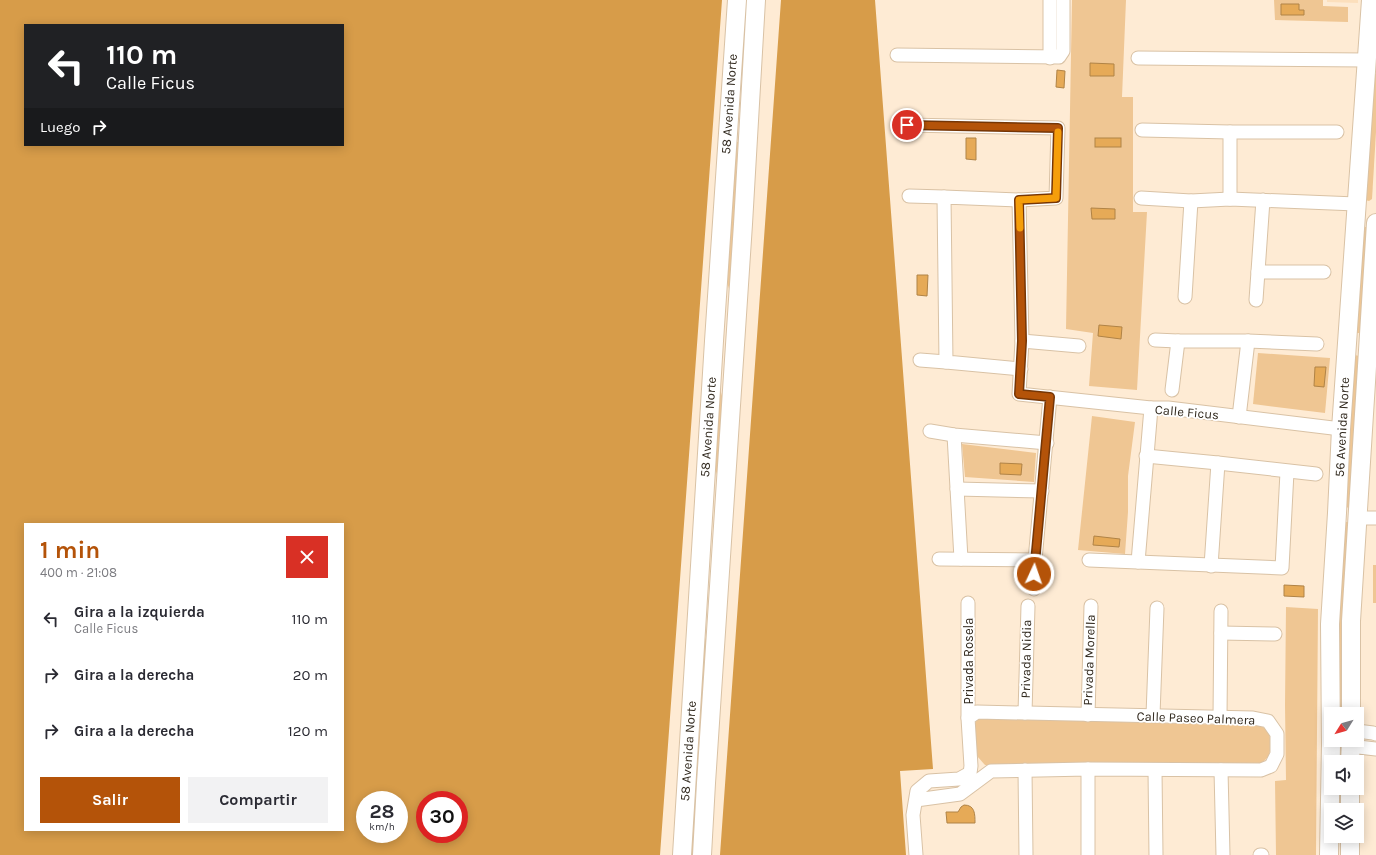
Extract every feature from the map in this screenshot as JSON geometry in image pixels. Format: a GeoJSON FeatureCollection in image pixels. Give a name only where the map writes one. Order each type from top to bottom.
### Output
{"type":"FeatureCollection","features":[{"type":"Feature","properties":{"kind":"main road","name":"58 Avenida Norte"},"geometry":{"type":"LineString","coordinates":[[682,855],[700,556],[737,0]]}},
{"type":"Feature","properties":{"kind":"main road","name":"58 Avenida Norte"},"geometry":{"type":"LineString","coordinates":[[702,855],[756,0]]}},
{"type":"Feature","properties":{"kind":"main road","name":"56 Avenida Norte"},"geometry":{"type":"LineString","coordinates":[[1331,707],[1330,624],[1338,513],[1341,429],[1356,209],[1371,60],[1371,0]]}},
{"type":"Feature","properties":{"kind":"main road"},"geometry":{"type":"LineString","coordinates":[[728,127],[748,128]]}},
{"type":"Feature","properties":{"kind":"main road"},"geometry":{"type":"LineString","coordinates":[[1356,209],[1376,217]]}},
{"type":"Feature","properties":{"kind":"main road","name":"56 Avenida Norte"},"geometry":{"type":"LineString","coordinates":[[1351,707],[1351,621],[1376,223]]}},
{"type":"Feature","properties":{"kind":"main road"},"geometry":{"type":"LineString","coordinates":[[714,341],[734,342]]}},
{"type":"Feature","properties":{"kind":"main road"},"geometry":{"type":"LineString","coordinates":[[1347,343],[1368,345]]}},
{"type":"Feature","properties":{"kind":"main road"},"geometry":{"type":"LineString","coordinates":[[1338,513],[1358,518]]}},
{"type":"Feature","properties":{"kind":"main road"},"geometry":{"type":"LineString","coordinates":[[700,556],[721,556]]}},
{"type":"Feature","properties":{"kind":"main road","name":"56 Avenida Norte"},"geometry":{"type":"LineString","coordinates":[[1330,803],[1331,747]]}},
{"type":"Feature","properties":{"kind":"main road"},"geometry":{"type":"LineString","coordinates":[[686,782],[706,784]]}},
{"type":"Feature","properties":{"kind":"main road","name":"56 Avenida Norte"},"geometry":{"type":"LineString","coordinates":[[1329,843],[1329,855]]}},
{"type":"Feature","properties":{"kind":"main road"},"geometry":{"type":"LineString","coordinates":[[1350,843],[1350,855]]}},
{"type":"Feature","properties":{"kind":"street"},"geometry":{"type":"LineString","coordinates":[[1050,0],[1050,58]]}},
{"type":"Feature","properties":{"kind":"street"},"geometry":{"type":"LineString","coordinates":[[897,55],[1060,57],[1062,51],[1063,0]]}},
{"type":"Feature","properties":{"kind":"street"},"geometry":{"type":"LineString","coordinates":[[1138,58],[1371,60]]}},
{"type":"Feature","properties":{"kind":"street"},"geometry":{"type":"LineString","coordinates":[[907,125],[1058,128],[1056,198],[1019,200],[909,196]]}},
{"type":"Feature","properties":{"kind":"street"},"geometry":{"type":"LineString","coordinates":[[1142,130],[1337,132]]}},
{"type":"Feature","properties":{"kind":"street"},"geometry":{"type":"LineString","coordinates":[[1230,132],[1230,199]]}},
{"type":"Feature","properties":{"kind":"street"},"geometry":{"type":"LineString","coordinates":[[944,197],[946,362]]}},
{"type":"Feature","properties":{"kind":"street"},"geometry":{"type":"LineString","coordinates":[[1141,198],[1191,201],[1230,199],[1263,200],[1356,209]]}},
{"type":"Feature","properties":{"kind":"street"},"geometry":{"type":"LineString","coordinates":[[920,360],[1021,369],[1022,341],[1019,200]]}},
{"type":"Feature","properties":{"kind":"street"},"geometry":{"type":"LineString","coordinates":[[1256,300],[1263,200]]}},
{"type":"Feature","properties":{"kind":"street"},"geometry":{"type":"LineString","coordinates":[[1185,297],[1191,201]]}},
{"type":"Feature","properties":{"kind":"street"},"geometry":{"type":"LineString","coordinates":[[1258,272],[1324,272]]}},
{"type":"Feature","properties":{"kind":"street"},"geometry":{"type":"LineString","coordinates":[[1155,340],[1248,340],[1318,344]]}},
{"type":"Feature","properties":{"kind":"street"},"geometry":{"type":"LineString","coordinates":[[1239,411],[1248,340]]}},
{"type":"Feature","properties":{"kind":"street"},"geometry":{"type":"LineString","coordinates":[[1022,341],[1079,346]]}},
{"type":"Feature","properties":{"kind":"street"},"geometry":{"type":"LineString","coordinates":[[1172,390],[1178,341]]}},
{"type":"Feature","properties":{"kind":"street","name":"Calle Ficus"},"geometry":{"type":"LineString","coordinates":[[1021,369],[1019,394],[1150,408],[1239,411],[1341,429]]}},
{"type":"Feature","properties":{"kind":"street"},"geometry":{"type":"LineString","coordinates":[[1034,589],[1035,560],[1050,397]]}},
{"type":"Feature","properties":{"kind":"street"},"geometry":{"type":"LineString","coordinates":[[1138,562],[1150,408]]}},
{"type":"Feature","properties":{"kind":"street"},"geometry":{"type":"LineString","coordinates":[[930,431],[954,435],[1046,443]]}},
{"type":"Feature","properties":{"kind":"street"},"geometry":{"type":"LineString","coordinates":[[954,435],[961,559]]}},
{"type":"Feature","properties":{"kind":"street"},"geometry":{"type":"LineString","coordinates":[[1146,456],[1218,462],[1287,472],[1316,474]]}},
{"type":"Feature","properties":{"kind":"street"},"geometry":{"type":"LineString","coordinates":[[1210,566],[1218,462]]}},
{"type":"Feature","properties":{"kind":"street"},"geometry":{"type":"LineString","coordinates":[[1089,560],[1282,568],[1287,472]]}},
{"type":"Feature","properties":{"kind":"street"},"geometry":{"type":"LineString","coordinates":[[957,489],[1042,491]]}},
{"type":"Feature","properties":{"kind":"street"},"geometry":{"type":"LineString","coordinates":[[1358,518],[1376,518]]}},
{"type":"Feature","properties":{"kind":"street"},"geometry":{"type":"LineString","coordinates":[[939,559],[1035,560]]}},
{"type":"Feature","properties":{"kind":"street","name":"Privada Rosela"},"geometry":{"type":"LineString","coordinates":[[968,603],[968,718]]}},
{"type":"Feature","properties":{"kind":"street","name":"Privada Nidia"},"geometry":{"type":"LineString","coordinates":[[1025,713],[1028,606]]}},
{"type":"Feature","properties":{"kind":"street","name":"Privada Morella"},"geometry":{"type":"LineString","coordinates":[[1088,714],[1091,606]]}},
{"type":"Feature","properties":{"kind":"street"},"geometry":{"type":"LineString","coordinates":[[1153,715],[1157,608]]}},
{"type":"Feature","properties":{"kind":"street"},"geometry":{"type":"LineString","coordinates":[[1220,717],[1221,611]]}},
{"type":"Feature","properties":{"kind":"street"},"geometry":{"type":"LineString","coordinates":[[1221,633],[1275,634]]}},
{"type":"Feature","properties":{"kind":"street","name":"Calle Paseo Palmera"},"geometry":{"type":"LineString","coordinates":[[916,800],[960,794],[991,771],[1088,769],[1261,770],[1271,766],[1277,754],[1277,734],[1268,721],[1253,718],[977,712],[968,718]]}},
{"type":"Feature","properties":{"kind":"street"},"geometry":{"type":"LineString","coordinates":[[916,855],[913,815],[917,791],[929,781],[959,779],[970,773],[971,766],[968,718]]}},
{"type":"Feature","properties":{"kind":"street"},"geometry":{"type":"LineString","coordinates":[[1364,739],[1375,733]]}},
{"type":"Feature","properties":{"kind":"street"},"geometry":{"type":"LineString","coordinates":[[1364,747],[1375,748]]}},
{"type":"Feature","properties":{"kind":"street"},"geometry":{"type":"LineString","coordinates":[[1088,769],[1088,855]]}},
{"type":"Feature","properties":{"kind":"street"},"geometry":{"type":"LineString","coordinates":[[1025,770],[1026,855]]}},
{"type":"Feature","properties":{"kind":"street"},"geometry":{"type":"LineString","coordinates":[[1155,770],[1156,855]]}},
{"type":"Feature","properties":{"kind":"street"},"geometry":{"type":"LineString","coordinates":[[1221,770],[1223,855]]}},
{"type":"Feature","properties":{"kind":"shaded area"},"geometry":{"type":"Polygon","coordinates":[[[0,0],[722,0],[660,855],[0,855],[0,0]]]}},
{"type":"Feature","properties":{"kind":"shaded area"},"geometry":{"type":"Polygon","coordinates":[[[744,0],[752,0],[744,77],[740,63],[744,0]]]}},
{"type":"Feature","properties":{"kind":"shaded area"},"geometry":{"type":"Polygon","coordinates":[[[781,0],[875,0],[933,769],[900,771],[906,855],[720,855],[781,0]]]}},
{"type":"Feature","properties":{"kind":"shaded area"},"geometry":{"type":"Polygon","coordinates":[[[1072,0],[1126,0],[1122,97],[1133,97],[1133,212],[1147,212],[1137,390],[1089,386],[1093,333],[1066,329],[1072,0]]]}},
{"type":"Feature","properties":{"kind":"shaded area"},"geometry":{"type":"Polygon","coordinates":[[[1274,0],[1323,0],[1323,6],[1348,7],[1348,22],[1275,20],[1274,0]]]}},
{"type":"Feature","properties":{"kind":"shaded area"},"geometry":{"type":"Polygon","coordinates":[[[1327,0],[1358,0],[1358,3],[1327,2],[1327,0]]]}},
{"type":"Feature","properties":{"kind":"shaded area"},"geometry":{"type":"Polygon","coordinates":[[[1281,4],[1299,4],[1299,10],[1304,10],[1304,15],[1281,15],[1281,4]]]}},
{"type":"Feature","properties":{"kind":"shaded area"},"geometry":{"type":"Polygon","coordinates":[[[1090,63],[1114,64],[1114,76],[1090,76],[1090,63]]]}},
{"type":"Feature","properties":{"kind":"shaded area"},"geometry":{"type":"Polygon","coordinates":[[[1057,70],[1065,71],[1064,88],[1056,87],[1057,70]]]}},
{"type":"Feature","properties":{"kind":"shaded area"},"geometry":{"type":"Polygon","coordinates":[[[1373,73],[1376,74],[1376,132],[1372,199],[1369,201],[1365,200],[1373,73]]]}},
{"type":"Feature","properties":{"kind":"shaded area"},"geometry":{"type":"Polygon","coordinates":[[[966,138],[976,138],[976,160],[966,159],[966,138]]]}},
{"type":"Feature","properties":{"kind":"shaded area"},"geometry":{"type":"Polygon","coordinates":[[[1095,138],[1121,138],[1121,147],[1095,147],[1095,138]]]}},
{"type":"Feature","properties":{"kind":"shaded area"},"geometry":{"type":"Polygon","coordinates":[[[735,142],[738,142],[736,179],[739,191],[730,292],[726,279],[735,142]]]}},
{"type":"Feature","properties":{"kind":"shaded area"},"geometry":{"type":"Polygon","coordinates":[[[1091,208],[1115,209],[1115,219],[1092,219],[1091,208]]]}},
{"type":"Feature","properties":{"kind":"shaded area"},"geometry":{"type":"Polygon","coordinates":[[[1363,227],[1367,227],[1361,333],[1357,333],[1354,331],[1363,227]]]}},
{"type":"Feature","properties":{"kind":"shaded area"},"geometry":{"type":"Polygon","coordinates":[[[917,275],[928,275],[927,296],[917,295],[917,275]]]}},
{"type":"Feature","properties":{"kind":"shaded area"},"geometry":{"type":"Polygon","coordinates":[[[1099,325],[1122,327],[1121,339],[1098,336],[1099,325]]]}},
{"type":"Feature","properties":{"kind":"shaded area"},"geometry":{"type":"Polygon","coordinates":[[[1258,353],[1330,358],[1325,413],[1253,404],[1258,353]]]}},
{"type":"Feature","properties":{"kind":"shaded area"},"geometry":{"type":"Polygon","coordinates":[[[1355,355],[1359,356],[1350,508],[1345,507],[1352,358],[1355,355]]]}},
{"type":"Feature","properties":{"kind":"shaded area"},"geometry":{"type":"Polygon","coordinates":[[[720,358],[722,358],[720,389],[724,403],[718,478],[714,465],[720,358]]]}},
{"type":"Feature","properties":{"kind":"shaded area"},"geometry":{"type":"Polygon","coordinates":[[[1315,367],[1326,367],[1324,387],[1314,386],[1315,367]]]}},
{"type":"Feature","properties":{"kind":"shaded area"},"geometry":{"type":"Polygon","coordinates":[[[1092,416],[1135,422],[1128,476],[1128,512],[1125,554],[1078,550],[1092,416]]]}},
{"type":"Feature","properties":{"kind":"shaded area"},"geometry":{"type":"Polygon","coordinates":[[[962,444],[1036,453],[1034,482],[965,477],[962,444]]]}},
{"type":"Feature","properties":{"kind":"shaded area"},"geometry":{"type":"Polygon","coordinates":[[[1000,463],[1022,464],[1021,475],[1000,474],[1000,463]]]}},
{"type":"Feature","properties":{"kind":"shaded area"},"geometry":{"type":"Polygon","coordinates":[[[1344,522],[1349,522],[1345,707],[1336,707],[1336,631],[1344,522]]]}},
{"type":"Feature","properties":{"kind":"shaded area"},"geometry":{"type":"Polygon","coordinates":[[[1094,536],[1120,539],[1119,547],[1093,545],[1094,536]]]}},
{"type":"Feature","properties":{"kind":"shaded area"},"geometry":{"type":"Polygon","coordinates":[[[1373,565],[1376,565],[1376,603],[1373,603],[1373,565]]]}},
{"type":"Feature","properties":{"kind":"shaded area"},"geometry":{"type":"Polygon","coordinates":[[[1284,585],[1304,586],[1304,597],[1284,596],[1284,585]]]}},
{"type":"Feature","properties":{"kind":"shaded area"},"geometry":{"type":"Polygon","coordinates":[[[705,603],[707,603],[705,637],[708,648],[702,735],[701,723],[698,716],[705,603]]]}},
{"type":"Feature","properties":{"kind":"shaded area"},"geometry":{"type":"Polygon","coordinates":[[[1286,607],[1318,609],[1316,855],[1276,855],[1275,781],[1286,780],[1286,607]]]}},
{"type":"Feature","properties":{"kind":"shaded area"},"geometry":{"type":"Polygon","coordinates":[[[978,718],[1261,726],[1269,731],[1271,745],[1269,756],[1261,764],[985,765],[977,756],[974,725],[978,718]]]}},
{"type":"Feature","properties":{"kind":"shaded area"},"geometry":{"type":"Polygon","coordinates":[[[692,800],[697,800],[696,855],[690,855],[692,800]]]}},
{"type":"Feature","properties":{"kind":"shaded area"},"geometry":{"type":"Polygon","coordinates":[[[964,805],[968,805],[974,811],[975,823],[947,823],[946,812],[958,812],[964,805]]]}},
{"type":"Feature","properties":{"kind":"slow traffic"},"geometry":{"type":"LineString","coordinates":[[1020,228],[1019,200],[1056,198],[1058,132]]}},
{"type":"Feature","properties":{"kind":"route"},"geometry":{"type":"LineString","coordinates":[[907,125],[1058,128],[1056,198],[1019,200],[1022,341],[1019,394],[1050,397],[1034,574]]}}]}
